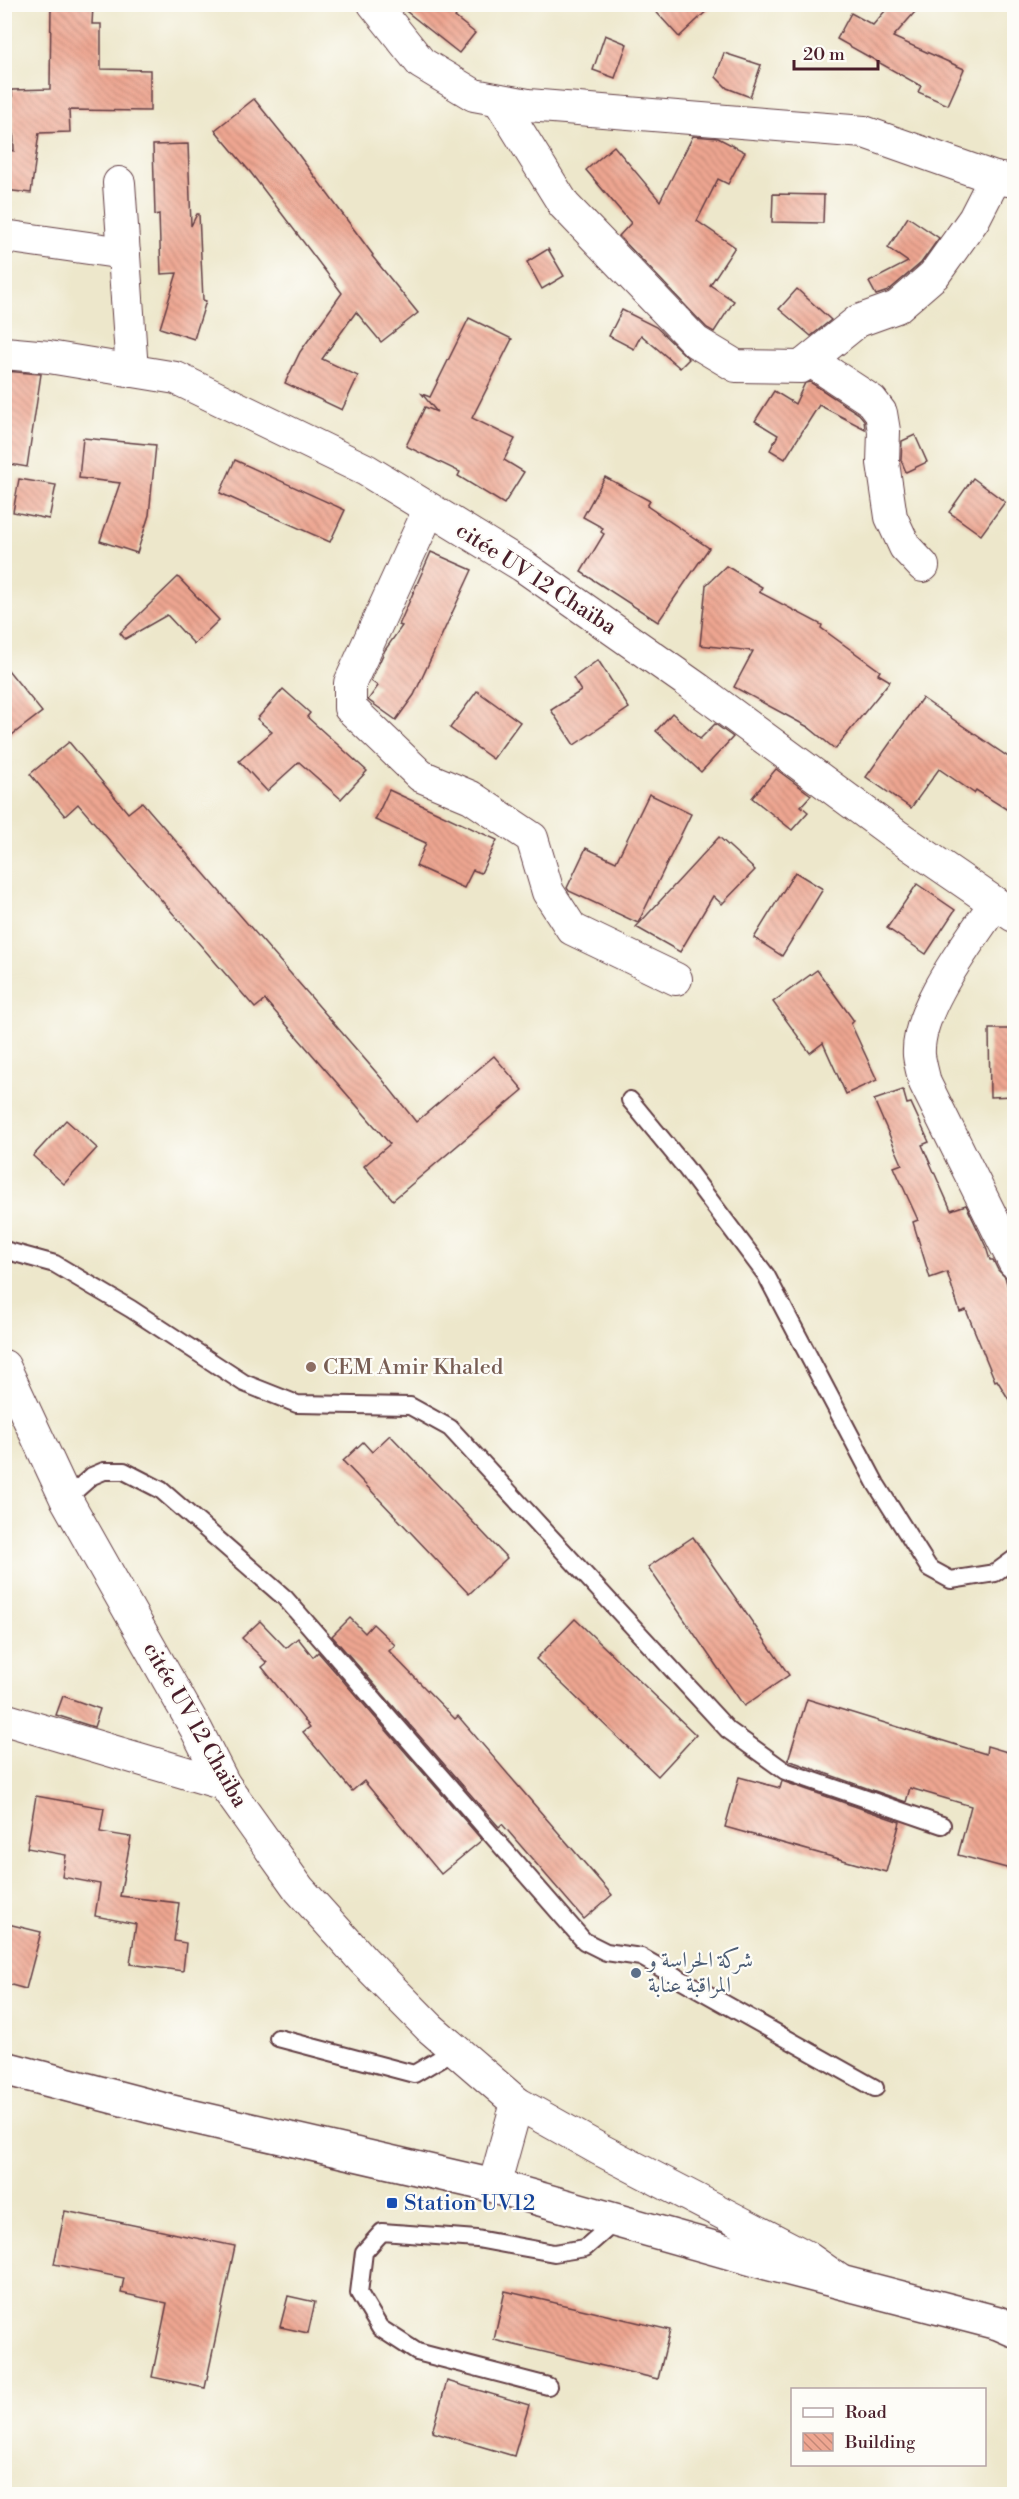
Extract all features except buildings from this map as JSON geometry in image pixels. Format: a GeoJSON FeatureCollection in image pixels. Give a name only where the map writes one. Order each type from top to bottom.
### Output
{"type":"FeatureCollection","features":[{"type":"Feature","properties":{"kind":"street"},"geometry":{"type":"LineString","coordinates":[[374,4],[422,63],[474,95],[528,105],[864,132],[1004,180],[934,275],[897,307],[858,321],[801,367],[736,366],[696,342],[564,205],[499,100]]}},
{"type":"Feature","properties":{"kind":"street"},"geometry":{"type":"LineString","coordinates":[[119,183],[132,371]]}},
{"type":"Feature","properties":{"kind":"street"},"geometry":{"type":"LineString","coordinates":[[4,236],[124,253]]}},
{"type":"Feature","properties":{"kind":"street","name":"citée UV 12 Chaïba"},"geometry":{"type":"LineString","coordinates":[[4,353],[49,357],[176,378],[366,470],[523,566],[698,689],[896,835],[1004,909]]}},
{"type":"Feature","properties":{"kind":"street"},"geometry":{"type":"LineString","coordinates":[[811,361],[872,401],[881,413],[884,431],[883,463],[891,517],[905,548],[923,566]]}},
{"type":"Feature","properties":{"kind":"street"},"geometry":{"type":"LineString","coordinates":[[429,510],[350,683],[350,708],[422,776],[471,796],[532,838],[548,892],[572,929],[676,979]]}},
{"type":"Feature","properties":{"kind":"street"},"geometry":{"type":"LineString","coordinates":[[1004,909],[935,996],[922,1030],[919,1055],[925,1083],[1014,1262]]}},
{"type":"Feature","properties":{"kind":"street","name":"citée UV 12 Chaïba"},"geometry":{"type":"LineString","coordinates":[[4,1366],[66,1499],[196,1729],[224,1784],[299,1889],[363,1960],[430,2028],[517,2103],[599,2149],[805,2256],[845,2283]]}},
{"type":"Feature","properties":{"kind":"street"},"geometry":{"type":"LineString","coordinates":[[4,1719],[224,1784]]}},
{"type":"Feature","properties":{"kind":"street"},"geometry":{"type":"LineString","coordinates":[[4,2068],[168,2111],[494,2186],[998,2323],[1014,2330]]}},
{"type":"Feature","properties":{"kind":"street"},"geometry":{"type":"LineString","coordinates":[[494,2186],[517,2103]]}},
{"type":"Feature","properties":{"kind":"lane"},"geometry":{"type":"LineString","coordinates":[[630,1100],[685,1167],[766,1275],[876,1484],[929,1568],[951,1580],[994,1573],[1014,1559]]}},
{"type":"Feature","properties":{"kind":"lane"},"geometry":{"type":"LineString","coordinates":[[4,1250],[55,1264],[244,1383],[297,1404],[410,1406],[450,1428],[728,1730],[785,1771],[942,1825]]}},
{"type":"Feature","properties":{"kind":"lane"},"geometry":{"type":"LineString","coordinates":[[66,1499],[92,1476],[104,1472],[124,1471],[160,1490],[285,1598],[584,1941],[606,1952],[641,1957],[875,2088]]}},
{"type":"Feature","properties":{"kind":"lane"},"geometry":{"type":"LineString","coordinates":[[278,2038],[414,2074],[455,2050]]}},
{"type":"Feature","properties":{"kind":"lane"},"geometry":{"type":"LineString","coordinates":[[548,2386],[417,2352],[381,2328],[358,2293],[364,2252],[382,2232],[477,2239],[554,2253],[585,2248],[616,2221]]}},
{"type":"Feature","properties":{"kind":"place","name":"CEM Amir Khaled"},"geometry":{"type":"Point","coordinates":[311,1367]}},
{"type":"Feature","properties":{"kind":"place","name":"شركة الحراسة و المراقبة عنابة"},"geometry":{"type":"Point","coordinates":[636,1973]}},
{"type":"Feature","properties":{"kind":"place","name":"Station UV12"},"geometry":{"type":"Point","coordinates":[392,2203]}}]}
